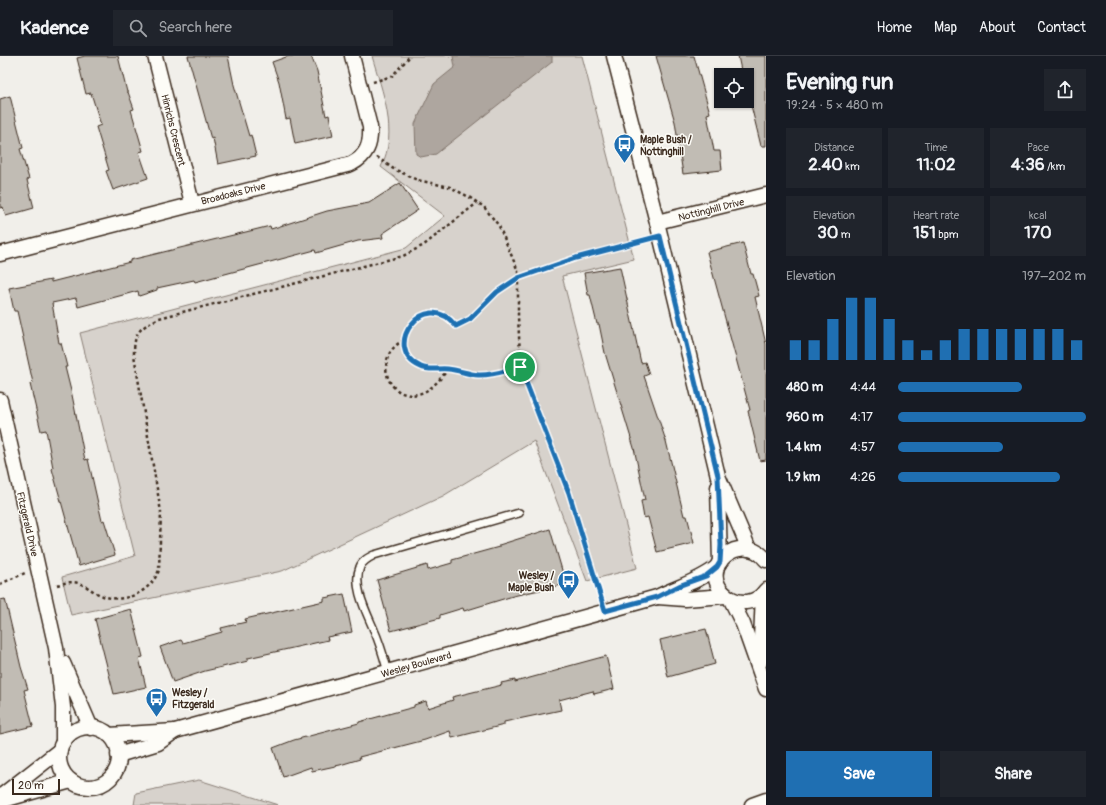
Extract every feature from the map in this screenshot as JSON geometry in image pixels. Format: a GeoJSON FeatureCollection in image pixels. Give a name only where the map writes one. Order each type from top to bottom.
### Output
{"type":"FeatureCollection","features":[{"type":"Feature","properties":{"kind":"street","name":"Hinrichs Crescent"},"geometry":{"type":"LineString","coordinates":[[155,56],[192,204]]}},
{"type":"Feature","properties":{"kind":"street"},"geometry":{"type":"LineString","coordinates":[[352,56],[370,127],[371,139],[367,150]]}},
{"type":"Feature","properties":{"kind":"street"},"geometry":{"type":"LineString","coordinates":[[614,56],[657,222],[718,476],[749,549],[765,558]]}},
{"type":"Feature","properties":{"kind":"street","name":"Broadoaks Drive"},"geometry":{"type":"LineString","coordinates":[[0,254],[351,164],[360,159],[367,150]]}},
{"type":"Feature","properties":{"kind":"street","name":"Nottinghill Drive"},"geometry":{"type":"LineString","coordinates":[[657,222],[766,195]]}},
{"type":"Feature","properties":{"kind":"street","name":"Fitzgerald Drive"},"geometry":{"type":"LineString","coordinates":[[0,400],[56,648],[63,707],[61,746]]}},
{"type":"Feature","properties":{"kind":"street"},"geometry":{"type":"LineString","coordinates":[[718,476],[721,545],[717,583],[728,598],[743,624],[766,689]]}},
{"type":"Feature","properties":{"kind":"street","name":"Wesley Boulevard"},"geometry":{"type":"LineString","coordinates":[[109,735],[175,731],[657,597],[681,585],[706,576],[729,552],[742,548],[749,549]]}},
{"type":"Feature","properties":{"kind":"street"},"geometry":{"type":"LineString","coordinates":[[760,671],[765,592]]}},
{"type":"Feature","properties":{"kind":"street","name":"Wesley Boulevard"},"geometry":{"type":"LineString","coordinates":[[657,597],[685,600],[728,598],[737,602],[751,602],[765,592]]}},
{"type":"Feature","properties":{"kind":"street","name":"Fitzgerald Drive"},"geometry":{"type":"LineString","coordinates":[[56,648],[90,728]]}},
{"type":"Feature","properties":{"kind":"street"},"geometry":{"type":"LineString","coordinates":[[0,798],[61,746],[76,730],[90,728],[97,729],[109,735],[117,748],[118,764],[115,772],[103,784],[86,788],[71,781],[60,767],[61,746]]}},
{"type":"Feature","properties":{"kind":"street","name":"Wesley Boulevard"},"geometry":{"type":"LineString","coordinates":[[118,755],[158,743],[175,731]]}},
{"type":"Feature","properties":{"kind":"street"},"geometry":{"type":"LineString","coordinates":[[0,801],[71,781]]}},
{"type":"Feature","properties":{"kind":"street"},"geometry":{"type":"LineString","coordinates":[[752,805],[766,800]]}},
{"type":"Feature","properties":{"kind":"lane"},"geometry":{"type":"LineString","coordinates":[[388,672],[374,630],[363,608],[358,580],[359,568],[364,560],[374,555],[519,513]]}},
{"type":"Feature","properties":{"kind":"path"},"geometry":{"type":"LineString","coordinates":[[360,87],[392,76],[410,56]]}},
{"type":"Feature","properties":{"kind":"path"},"geometry":{"type":"LineString","coordinates":[[367,150],[392,168],[417,180],[450,187],[484,207],[499,226],[518,271],[520,367],[569,493],[605,611]]}},
{"type":"Feature","properties":{"kind":"path"},"geometry":{"type":"LineString","coordinates":[[43,589],[70,582],[78,583],[97,594],[113,599],[140,593],[149,588],[156,579],[160,556],[161,512],[134,355],[134,341],[137,332],[159,318],[408,254],[424,245],[477,203]]}},
{"type":"Feature","properties":{"kind":"path"},"geometry":{"type":"LineString","coordinates":[[520,367],[488,375],[478,375],[449,369],[430,370],[421,368],[408,356],[404,340],[406,329],[412,322],[427,314],[445,316],[456,326],[470,319],[497,292],[518,278],[576,258],[660,236]]}},
{"type":"Feature","properties":{"kind":"path"},"geometry":{"type":"LineString","coordinates":[[404,340],[396,344],[392,349],[387,357],[385,366],[388,380],[397,390],[406,394],[424,392],[432,387],[449,369]]}},
{"type":"Feature","properties":{"kind":"path"},"geometry":{"type":"LineString","coordinates":[[0,584],[38,569]]}},
{"type":"Feature","properties":{"kind":"shaded area"},"geometry":{"type":"Polygon","coordinates":[[[372,56],[582,56],[634,259],[562,276],[637,568],[587,581],[534,441],[443,496],[282,571],[71,615],[62,577],[135,556],[80,333],[406,248],[445,216],[381,167],[389,140],[389,126],[384,97],[372,56]]]}},
{"type":"Feature","properties":{"kind":"shaded area"},"geometry":{"type":"Polygon","coordinates":[[[453,56],[552,56],[552,62],[436,154],[421,157],[416,154],[415,124],[434,84],[455,67],[453,56]]]}},
{"type":"Feature","properties":{"kind":"shaded area"},"geometry":{"type":"Polygon","coordinates":[[[199,780],[278,805],[134,805],[136,793],[199,780]]]}},
{"type":"Feature","properties":{"kind":"building"},"geometry":{"type":"Polygon","coordinates":[[[85,56],[118,56],[127,92],[134,109],[131,110],[143,151],[139,152],[148,178],[113,190],[106,171],[109,170],[96,127],[101,125],[91,93],[86,94],[77,58],[85,56]]]}},
{"type":"Feature","properties":{"kind":"building"},"geometry":{"type":"Polygon","coordinates":[[[188,56],[228,56],[234,85],[249,136],[251,135],[256,156],[218,164],[213,138],[211,139],[188,56]]]}},
{"type":"Feature","properties":{"kind":"building"},"geometry":{"type":"Polygon","coordinates":[[[289,56],[311,56],[317,71],[326,116],[329,115],[333,136],[295,144],[290,118],[286,119],[279,82],[272,62],[289,56]]]}},
{"type":"Feature","properties":{"kind":"building"},"geometry":{"type":"Polygon","coordinates":[[[656,56],[694,56],[710,113],[707,114],[714,151],[720,151],[722,170],[683,174],[675,122],[656,56]]]}},
{"type":"Feature","properties":{"kind":"building"},"geometry":{"type":"Polygon","coordinates":[[[738,56],[766,56],[766,146],[761,146],[752,108],[754,108],[754,68],[741,68],[738,56]]]}},
{"type":"Feature","properties":{"kind":"building"},"geometry":{"type":"Polygon","coordinates":[[[10,96],[23,148],[20,149],[29,179],[27,180],[34,208],[6,216],[3,207],[0,208],[0,99],[10,96]]]}},
{"type":"Feature","properties":{"kind":"building"},"geometry":{"type":"Polygon","coordinates":[[[400,183],[418,210],[382,234],[383,238],[358,241],[316,253],[315,250],[195,282],[194,280],[157,288],[157,290],[139,296],[138,291],[78,307],[76,298],[52,303],[59,343],[61,343],[67,367],[65,367],[85,460],[88,459],[102,521],[104,520],[115,555],[79,566],[52,469],[46,430],[41,431],[30,384],[33,383],[17,311],[14,311],[9,288],[51,280],[51,282],[130,262],[130,260],[270,226],[271,229],[327,211],[369,203],[400,183]]]}},
{"type":"Feature","properties":{"kind":"building"},"geometry":{"type":"Polygon","coordinates":[[[743,243],[751,274],[753,274],[759,296],[755,297],[766,344],[766,460],[760,461],[748,411],[750,410],[707,252],[743,243]]]}},
{"type":"Feature","properties":{"kind":"building"},"geometry":{"type":"Polygon","coordinates":[[[620,267],[641,363],[645,362],[649,374],[644,376],[666,441],[684,516],[687,516],[694,543],[657,552],[648,517],[644,518],[641,501],[645,500],[634,448],[605,353],[599,324],[597,324],[590,295],[588,295],[584,273],[620,267]]]}},
{"type":"Feature","properties":{"kind":"building"},"geometry":{"type":"Polygon","coordinates":[[[550,529],[566,584],[513,596],[464,611],[463,608],[440,615],[440,618],[391,631],[377,580],[427,565],[428,570],[452,563],[452,560],[499,547],[499,545],[550,529]]]}},
{"type":"Feature","properties":{"kind":"building"},"geometry":{"type":"Polygon","coordinates":[[[344,594],[352,632],[327,637],[328,640],[248,658],[248,661],[205,671],[173,682],[160,647],[181,640],[183,643],[222,632],[221,628],[246,622],[245,619],[324,601],[324,598],[344,594]]]}},
{"type":"Feature","properties":{"kind":"building"},"geometry":{"type":"Polygon","coordinates":[[[5,599],[21,667],[28,689],[24,690],[33,726],[0,734],[0,600],[5,599]]]}},
{"type":"Feature","properties":{"kind":"building"},"geometry":{"type":"Polygon","coordinates":[[[131,609],[143,657],[139,658],[146,687],[114,694],[95,619],[131,609]]]}},
{"type":"Feature","properties":{"kind":"building"},"geometry":{"type":"Polygon","coordinates":[[[706,629],[715,664],[668,677],[660,640],[706,629]]]}},
{"type":"Feature","properties":{"kind":"building"},"geometry":{"type":"Polygon","coordinates":[[[606,656],[614,689],[594,694],[593,691],[559,700],[561,710],[504,722],[504,725],[452,738],[450,731],[425,740],[359,757],[360,759],[340,765],[312,771],[311,767],[283,777],[273,748],[294,740],[414,707],[414,705],[426,701],[428,708],[453,700],[452,697],[502,685],[501,683],[515,680],[515,682],[606,656]]]}},
{"type":"Feature","properties":{"kind":"place","name":"Maple Bush / Nottinghill"},"geometry":{"type":"Point","coordinates":[624,164]}},
{"type":"Feature","properties":{"kind":"place","name":"Wesley / Maple Bush"},"geometry":{"type":"Point","coordinates":[569,600]}},
{"type":"Feature","properties":{"kind":"place","name":"Wesley / Fitzgerald"},"geometry":{"type":"Point","coordinates":[156,718]}},
{"type":"Feature","properties":{"kind":"route"},"geometry":{"type":"LineString","coordinates":[[660,236],[718,476],[721,545],[720,562],[717,567],[706,576],[693,582],[681,585],[657,597],[605,611],[569,493],[520,367],[488,375],[478,375],[449,369],[430,370],[421,368],[408,356],[404,347],[406,329],[419,317],[427,314],[445,316],[456,326],[470,319],[497,292],[518,278],[576,258],[660,236]]}}]}
